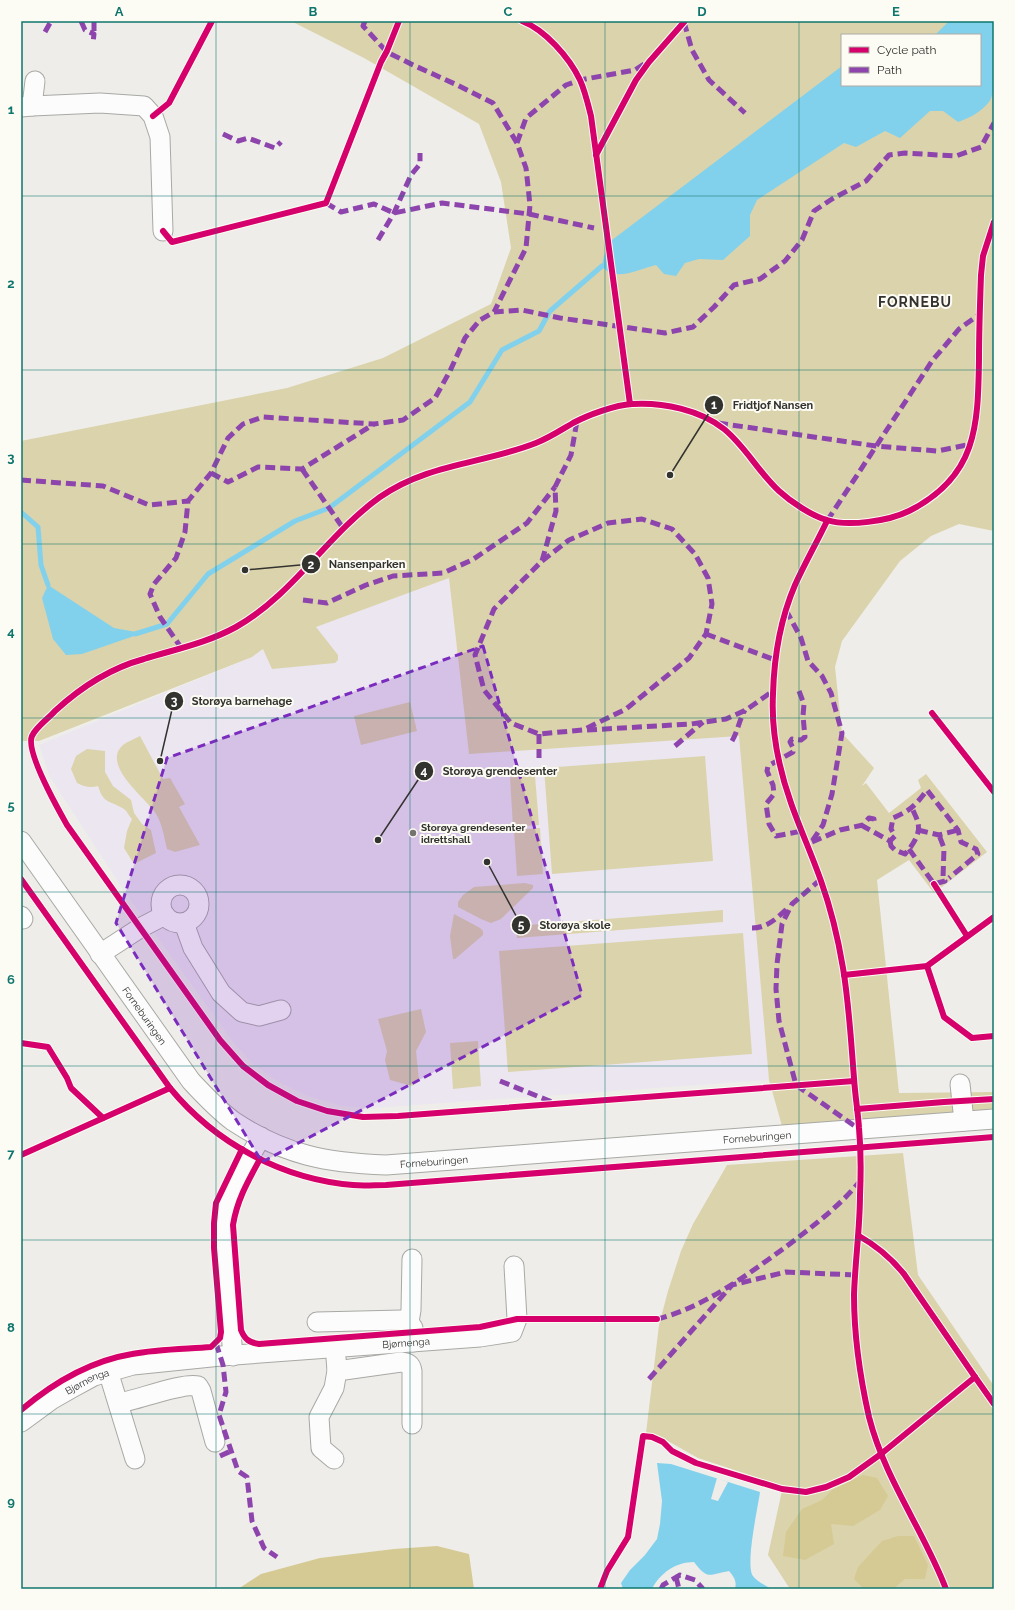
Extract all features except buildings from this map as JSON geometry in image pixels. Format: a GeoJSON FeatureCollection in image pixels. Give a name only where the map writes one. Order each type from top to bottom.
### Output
{"type":"FeatureCollection","features":[{"type":"Feature","properties":{"kind":"street"},"geometry":{"type":"LineString","coordinates":[[35,81],[27,107],[100,103],[144,106],[153,116],[160,137],[163,231]]}},
{"type":"Feature","properties":{"kind":"street","name":"Forneburingen"},"geometry":{"type":"LineString","coordinates":[[21,841],[191,1081],[233,1120],[261,1137],[291,1151],[320,1160],[352,1164],[386,1165],[994,1119]]}},
{"type":"Feature","properties":{"kind":"street"},"geometry":{"type":"LineString","coordinates":[[180,884],[195,890],[199,897],[200,906],[197,914],[192,920],[184,923],[173,922],[165,915],[161,907],[161,899],[165,892],[172,886],[180,884]]}},
{"type":"Feature","properties":{"kind":"street"},"geometry":{"type":"LineString","coordinates":[[100,954],[140,928],[165,915]]}},
{"type":"Feature","properties":{"kind":"street"},"geometry":{"type":"LineString","coordinates":[[184,923],[193,948],[221,993],[242,1012],[259,1016],[281,1010]]}},
{"type":"Feature","properties":{"kind":"street"},"geometry":{"type":"LineString","coordinates":[[960,1084],[964,1121]]}},
{"type":"Feature","properties":{"kind":"street"},"geometry":{"type":"LineString","coordinates":[[233,1356],[223,1239],[223,1219],[226,1206],[236,1181],[261,1137]]}},
{"type":"Feature","properties":{"kind":"street"},"geometry":{"type":"LineString","coordinates":[[409,1322],[411,1310],[412,1259]]}},
{"type":"Feature","properties":{"kind":"street","name":"Bjørnenga"},"geometry":{"type":"LineString","coordinates":[[21,1422],[51,1400],[72,1388],[108,1371],[133,1365],[480,1337],[512,1332],[517,1319],[514,1266]]}},
{"type":"Feature","properties":{"kind":"street"},"geometry":{"type":"LineString","coordinates":[[317,1322],[402,1320],[409,1322],[413,1328],[413,1342]]}},
{"type":"Feature","properties":{"kind":"street"},"geometry":{"type":"LineString","coordinates":[[334,1459],[321,1448],[319,1417],[334,1388],[337,1371],[336,1348]]}},
{"type":"Feature","properties":{"kind":"street"},"geometry":{"type":"LineString","coordinates":[[337,1371],[401,1362],[408,1363],[411,1366],[412,1371],[412,1424]]}},
{"type":"Feature","properties":{"kind":"street"},"geometry":{"type":"LineString","coordinates":[[108,1371],[135,1459]]}},
{"type":"Feature","properties":{"kind":"street"},"geometry":{"type":"LineString","coordinates":[[119,1403],[133,1401],[185,1385],[198,1386],[202,1391],[215,1442]]}},
{"type":"Feature","properties":{"kind":"highlighted area"},"geometry":{"type":"Polygon","coordinates":[[[483,646],[582,995],[262,1162],[116,923],[167,758],[483,646]]]}},
{"type":"Feature","properties":{"kind":"shaded area"},"geometry":{"type":"Polygon","coordinates":[[[291,21],[994,21],[994,531],[959,524],[931,536],[900,561],[842,641],[835,667],[842,733],[874,768],[862,786],[866,783],[889,813],[921,788],[918,780],[926,774],[987,852],[934,893],[909,860],[877,880],[899,1093],[994,1092],[994,1109],[782,1126],[769,1080],[739,736],[469,754],[449,578],[316,627],[338,655],[338,660],[335,663],[272,669],[263,649],[252,657],[39,741],[21,741],[21,441],[287,388],[383,358],[491,304],[511,248],[501,182],[479,124],[364,58],[291,21]]]}},
{"type":"Feature","properties":{"kind":"shaded area"},"geometry":{"type":"Polygon","coordinates":[[[449,578],[469,754],[739,735],[769,1080],[373,1108],[343,1106],[308,1096],[277,1081],[251,1062],[234,1043],[127,895],[50,777],[39,745],[252,657],[263,649],[316,627],[449,578]]]}},
{"type":"Feature","properties":{"kind":"shaded area"},"geometry":{"type":"Polygon","coordinates":[[[410,702],[417,731],[361,745],[354,716],[410,702]]]}},
{"type":"Feature","properties":{"kind":"shaded area"},"geometry":{"type":"Polygon","coordinates":[[[140,736],[163,779],[170,778],[185,804],[179,807],[200,845],[175,852],[167,849],[157,815],[126,780],[121,771],[117,761],[118,753],[123,745],[140,736]]]}},
{"type":"Feature","properties":{"kind":"shaded area"},"geometry":{"type":"Polygon","coordinates":[[[87,749],[105,751],[105,772],[113,786],[131,800],[134,813],[142,824],[151,830],[156,853],[134,864],[124,848],[127,831],[132,819],[124,809],[105,799],[98,786],[88,787],[77,783],[71,769],[76,756],[87,749]]]}},
{"type":"Feature","properties":{"kind":"shaded area"},"geometry":{"type":"Polygon","coordinates":[[[705,756],[713,861],[552,874],[544,768],[705,756]]]}},
{"type":"Feature","properties":{"kind":"shaded area"},"geometry":{"type":"Polygon","coordinates":[[[535,776],[539,825],[513,827],[510,777],[535,776]]]}},
{"type":"Feature","properties":{"kind":"shaded area"},"geometry":{"type":"Polygon","coordinates":[[[540,828],[543,874],[517,876],[514,830],[540,828]]]}},
{"type":"Feature","properties":{"kind":"shaded area"},"geometry":{"type":"Polygon","coordinates":[[[525,883],[533,885],[533,888],[501,919],[491,923],[458,907],[458,902],[463,895],[474,887],[525,883]]]}},
{"type":"Feature","properties":{"kind":"shaded area"},"geometry":{"type":"Polygon","coordinates":[[[723,910],[723,922],[517,938],[516,926],[723,910]]]}},
{"type":"Feature","properties":{"kind":"shaded area"},"geometry":{"type":"Polygon","coordinates":[[[454,914],[480,928],[483,931],[483,935],[455,959],[453,959],[450,936],[454,914]]]}},
{"type":"Feature","properties":{"kind":"shaded area"},"geometry":{"type":"Polygon","coordinates":[[[743,933],[752,1054],[508,1072],[499,951],[743,933]]]}},
{"type":"Feature","properties":{"kind":"shaded area"},"geometry":{"type":"Polygon","coordinates":[[[421,1009],[426,1032],[416,1051],[419,1080],[412,1086],[390,1080],[385,1060],[387,1051],[378,1019],[421,1009]]]}},
{"type":"Feature","properties":{"kind":"shaded area"},"geometry":{"type":"Polygon","coordinates":[[[478,1041],[481,1086],[453,1089],[450,1043],[478,1041]]]}},
{"type":"Feature","properties":{"kind":"shaded area"},"geometry":{"type":"Polygon","coordinates":[[[903,1153],[918,1275],[994,1386],[994,1589],[790,1589],[768,1555],[783,1486],[698,1458],[659,1436],[646,1433],[659,1325],[681,1251],[693,1224],[727,1165],[903,1153]]]}},
{"type":"Feature","properties":{"kind":"shaded area"},"geometry":{"type":"Polygon","coordinates":[[[863,1475],[877,1478],[888,1496],[880,1510],[853,1526],[831,1524],[834,1544],[805,1560],[783,1556],[786,1532],[802,1509],[822,1500],[832,1490],[863,1475]]]}},
{"type":"Feature","properties":{"kind":"shaded area"},"geometry":{"type":"Polygon","coordinates":[[[898,1536],[914,1536],[928,1565],[925,1579],[905,1579],[893,1589],[864,1589],[854,1579],[858,1567],[882,1541],[898,1536]]]}},
{"type":"Feature","properties":{"kind":"shaded area"},"geometry":{"type":"Polygon","coordinates":[[[437,1546],[469,1554],[474,1589],[238,1589],[261,1574],[320,1558],[394,1549],[437,1546]]]}},
{"type":"Feature","properties":{"kind":"water"},"geometry":{"type":"Polygon","coordinates":[[[949,21],[994,21],[994,87],[989,102],[979,112],[958,122],[943,111],[930,111],[900,138],[885,131],[856,147],[844,143],[757,200],[750,215],[750,236],[723,260],[699,259],[685,263],[676,276],[664,274],[656,265],[635,272],[620,274],[613,274],[602,266],[604,256],[612,240],[841,67],[841,86],[981,86],[981,34],[936,34],[949,21]]]}},
{"type":"Feature","properties":{"kind":"water"},"geometry":{"type":"Polygon","coordinates":[[[48,585],[114,628],[136,632],[134,636],[82,654],[66,655],[53,639],[42,598],[48,585]]]}},
{"type":"Feature","properties":{"kind":"water"},"geometry":{"type":"Polygon","coordinates":[[[657,1463],[671,1464],[760,1492],[751,1549],[751,1570],[754,1578],[771,1589],[735,1589],[735,1579],[729,1571],[709,1575],[702,1572],[694,1562],[675,1566],[664,1573],[652,1589],[623,1589],[621,1583],[630,1570],[645,1555],[657,1539],[662,1501],[657,1463]]]}},
{"type":"Feature","properties":{"kind":"pier"},"geometry":{"type":"Polygon","coordinates":[[[717,1478],[728,1482],[718,1501],[711,1499],[717,1478]]]}},
{"type":"Feature","properties":{"kind":"waterway"},"geometry":{"type":"LineString","coordinates":[[135,634],[167,624],[208,574],[295,521],[329,508],[470,402],[502,350],[539,331],[550,311],[602,266]]}},
{"type":"Feature","properties":{"kind":"waterway"},"geometry":{"type":"LineString","coordinates":[[21,512],[38,527],[41,565],[48,585]]}},
{"type":"Feature","properties":{"kind":"marked path"},"geometry":{"type":"LineString","coordinates":[[45,32],[50,23],[53,21]]}},
{"type":"Feature","properties":{"kind":"marked path"},"geometry":{"type":"LineString","coordinates":[[81,21],[85,30],[94,34],[93,43]]}},
{"type":"Feature","properties":{"kind":"marked path"},"geometry":{"type":"LineString","coordinates":[[94,21],[94,34]]}},
{"type":"Feature","properties":{"kind":"marked path"},"geometry":{"type":"LineString","coordinates":[[365,21],[363,26],[387,52],[493,103],[517,143],[526,168],[530,205],[526,248],[494,312]]}},
{"type":"Feature","properties":{"kind":"marked path"},"geometry":{"type":"LineString","coordinates":[[684,22],[692,50],[709,80],[745,113]]}},
{"type":"Feature","properties":{"kind":"marked path"},"geometry":{"type":"LineString","coordinates":[[517,143],[526,118],[566,85],[580,80],[635,70],[644,64]]}},
{"type":"Feature","properties":{"kind":"marked path"},"geometry":{"type":"LineString","coordinates":[[182,649],[160,617],[150,594],[154,584],[176,558],[185,532],[188,501],[211,473],[228,438],[243,424],[263,417],[374,424],[403,420],[435,398],[450,371],[465,338],[480,320],[494,312],[522,310],[560,318],[665,333],[693,327],[734,285],[760,279],[785,261],[802,240],[814,211],[832,199],[866,181],[889,155],[905,153],[956,156],[981,147],[994,123]]}},
{"type":"Feature","properties":{"kind":"marked path"},"geometry":{"type":"LineString","coordinates":[[223,134],[238,141],[248,138],[275,148],[281,142]]}},
{"type":"Feature","properties":{"kind":"marked path"},"geometry":{"type":"LineString","coordinates":[[378,240],[394,213],[411,175],[420,164],[420,153]]}},
{"type":"Feature","properties":{"kind":"marked path"},"geometry":{"type":"LineString","coordinates":[[326,203],[341,212],[374,204],[394,213],[442,203],[529,214],[594,228]]}},
{"type":"Feature","properties":{"kind":"marked path"},"geometry":{"type":"LineString","coordinates":[[827,521],[932,361],[959,329],[980,314]]}},
{"type":"Feature","properties":{"kind":"marked path"},"geometry":{"type":"LineString","coordinates":[[542,561],[569,540],[608,523],[642,519],[672,529],[695,554],[708,578],[712,604],[706,634],[689,658],[626,709],[583,730],[539,734],[511,723],[484,690],[475,655],[494,609],[542,561],[556,511],[555,487],[571,455],[577,421]]}},
{"type":"Feature","properties":{"kind":"marked path"},"geometry":{"type":"LineString","coordinates":[[718,423],[876,446],[937,451],[972,444]]}},
{"type":"Feature","properties":{"kind":"marked path"},"geometry":{"type":"LineString","coordinates":[[211,473],[228,482],[258,467],[302,469],[374,424]]}},
{"type":"Feature","properties":{"kind":"marked path"},"geometry":{"type":"LineString","coordinates":[[302,469],[343,528]]}},
{"type":"Feature","properties":{"kind":"marked path"},"geometry":{"type":"LineString","coordinates":[[21,480],[103,486],[149,505],[188,501]]}},
{"type":"Feature","properties":{"kind":"marked path"},"geometry":{"type":"LineString","coordinates":[[303,600],[327,603],[366,585],[393,576],[443,573],[472,560],[527,523],[555,487]]}},
{"type":"Feature","properties":{"kind":"marked path"},"geometry":{"type":"LineString","coordinates":[[786,610],[801,638],[808,661],[822,676],[831,693],[842,733],[832,794],[823,825],[808,847]]}},
{"type":"Feature","properties":{"kind":"marked path"},"geometry":{"type":"LineString","coordinates":[[706,634],[775,660]]}},
{"type":"Feature","properties":{"kind":"marked path"},"geometry":{"type":"LineString","coordinates":[[587,730],[691,724],[726,719],[746,710],[773,691]]}},
{"type":"Feature","properties":{"kind":"marked path"},"geometry":{"type":"LineString","coordinates":[[799,691],[804,704],[803,716],[805,737],[801,740],[792,739],[790,742],[793,752],[768,766],[767,771],[773,785],[774,794],[766,804],[769,824],[776,836],[802,831]]}},
{"type":"Feature","properties":{"kind":"marked path"},"geometry":{"type":"LineString","coordinates":[[732,741],[745,710]]}},
{"type":"Feature","properties":{"kind":"marked path"},"geometry":{"type":"LineString","coordinates":[[675,746],[703,722]]}},
{"type":"Feature","properties":{"kind":"marked path"},"geometry":{"type":"LineString","coordinates":[[539,734],[539,758]]}},
{"type":"Feature","properties":{"kind":"marked path"},"geometry":{"type":"LineString","coordinates":[[861,825],[890,841],[895,836],[891,829],[893,818],[912,807],[927,790],[958,830],[961,842],[976,849],[978,854],[949,878]]}},
{"type":"Feature","properties":{"kind":"marked path"},"geometry":{"type":"LineString","coordinates":[[890,841],[891,846],[895,850],[905,854],[913,844],[919,827],[912,808]]}},
{"type":"Feature","properties":{"kind":"marked path"},"geometry":{"type":"LineString","coordinates":[[812,842],[840,830],[863,825],[869,818],[874,819],[874,822]]}},
{"type":"Feature","properties":{"kind":"marked path"},"geometry":{"type":"LineString","coordinates":[[918,830],[939,835],[958,830]]}},
{"type":"Feature","properties":{"kind":"marked path"},"geometry":{"type":"LineString","coordinates":[[909,849],[934,884],[945,881],[943,878],[944,848],[939,835]]}},
{"type":"Feature","properties":{"kind":"marked path"},"geometry":{"type":"LineString","coordinates":[[821,879],[792,904],[782,924],[777,964],[776,989],[779,1021],[796,1085],[859,1129]]}},
{"type":"Feature","properties":{"kind":"marked path"},"geometry":{"type":"LineString","coordinates":[[752,928],[758,928],[768,924],[789,907]]}},
{"type":"Feature","properties":{"kind":"marked path"},"geometry":{"type":"LineString","coordinates":[[500,1081],[552,1102]]}},
{"type":"Feature","properties":{"kind":"marked path"},"geometry":{"type":"LineString","coordinates":[[657,1319],[692,1307],[741,1279],[816,1224],[835,1208],[860,1181]]}},
{"type":"Feature","properties":{"kind":"marked path"},"geometry":{"type":"LineString","coordinates":[[649,1379],[732,1285],[786,1272],[856,1275]]}},
{"type":"Feature","properties":{"kind":"marked path"},"geometry":{"type":"LineString","coordinates":[[216,1343],[223,1365],[226,1392],[219,1415],[238,1471],[247,1477],[252,1521],[264,1548],[277,1557]]}},
{"type":"Feature","properties":{"kind":"marked path"},"geometry":{"type":"LineString","coordinates":[[220,1456],[231,1451]]}},
{"type":"Feature","properties":{"kind":"marked path"},"geometry":{"type":"LineString","coordinates":[[661,1589],[663,1585],[680,1575],[695,1580],[703,1589]]}},
{"type":"Feature","properties":{"kind":"marked path"},"geometry":{"type":"LineString","coordinates":[[676,1577],[679,1589]]}},
{"type":"Feature","properties":{"kind":"cycle path"},"geometry":{"type":"LineString","coordinates":[[153,116],[169,103],[212,21]]}},
{"type":"Feature","properties":{"kind":"cycle path"},"geometry":{"type":"LineString","coordinates":[[163,231],[172,242],[326,203],[381,62],[399,21]]}},
{"type":"Feature","properties":{"kind":"cycle path"},"geometry":{"type":"LineString","coordinates":[[522,21],[531,25],[556,45],[570,62],[580,80],[586,98],[591,116],[630,404]]}},
{"type":"Feature","properties":{"kind":"cycle path"},"geometry":{"type":"LineString","coordinates":[[596,155],[636,80],[649,62],[685,21]]}},
{"type":"Feature","properties":{"kind":"cycle path"},"geometry":{"type":"LineString","coordinates":[[854,1081],[398,1116],[363,1117],[327,1111],[297,1101],[268,1085],[243,1066],[220,1040],[67,825],[50,794],[38,767],[33,754],[31,743],[32,736],[39,726],[75,694],[108,673],[132,663],[225,633],[256,614],[293,582],[361,512],[380,497],[399,486],[418,477],[456,465],[496,456],[536,443],[579,420],[618,406],[632,404],[656,404],[693,412],[714,422],[732,436],[772,484],[789,500],[821,518],[836,522],[857,523],[891,518],[909,511],[931,497],[948,482],[961,466],[969,447],[974,428],[977,406],[981,275],[983,256],[994,222]]}},
{"type":"Feature","properties":{"kind":"cycle path"},"geometry":{"type":"LineString","coordinates":[[827,521],[795,585],[785,612],[776,652],[773,722],[777,750],[787,790],[825,892],[831,913],[839,946],[845,982],[859,1122],[861,1170],[854,1295],[855,1326],[860,1372],[869,1417],[876,1440],[894,1483],[927,1546],[946,1589]]}},
{"type":"Feature","properties":{"kind":"cycle path"},"geometry":{"type":"LineString","coordinates":[[932,713],[994,792]]}},
{"type":"Feature","properties":{"kind":"cycle path"},"geometry":{"type":"LineString","coordinates":[[21,879],[170,1088],[188,1108],[208,1126],[252,1155],[301,1175],[353,1185],[386,1185],[994,1137]]}},
{"type":"Feature","properties":{"kind":"cycle path"},"geometry":{"type":"LineString","coordinates":[[934,884],[967,936]]}},
{"type":"Feature","properties":{"kind":"cycle path"},"geometry":{"type":"LineString","coordinates":[[844,975],[927,966],[994,917]]}},
{"type":"Feature","properties":{"kind":"cycle path"},"geometry":{"type":"LineString","coordinates":[[927,966],[944,1017],[972,1038],[994,1036]]}},
{"type":"Feature","properties":{"kind":"cycle path"},"geometry":{"type":"LineString","coordinates":[[21,1043],[48,1047],[67,1078],[71,1088],[103,1118]]}},
{"type":"Feature","properties":{"kind":"cycle path"},"geometry":{"type":"LineString","coordinates":[[21,1155],[170,1088]]}},
{"type":"Feature","properties":{"kind":"cycle path"},"geometry":{"type":"LineString","coordinates":[[857,1109],[994,1099]]}},
{"type":"Feature","properties":{"kind":"cycle path"},"geometry":{"type":"LineString","coordinates":[[21,1410],[59,1382],[73,1374],[101,1362],[116,1357],[142,1352],[211,1347],[220,1338],[221,1332],[214,1248],[216,1203],[242,1149]]}},
{"type":"Feature","properties":{"kind":"cycle path"},"geometry":{"type":"LineString","coordinates":[[260,1159],[240,1199],[233,1225],[241,1330],[248,1340],[259,1344],[480,1327],[517,1319],[657,1319]]}},
{"type":"Feature","properties":{"kind":"cycle path"},"geometry":{"type":"LineString","coordinates":[[859,1236],[883,1253],[904,1274],[975,1377]]}},
{"type":"Feature","properties":{"kind":"cycle path"},"geometry":{"type":"LineString","coordinates":[[600,1589],[607,1571],[628,1537],[643,1436],[652,1437],[663,1442],[672,1451],[696,1463],[782,1489],[806,1492],[826,1487],[849,1477],[881,1454],[975,1377],[994,1404]]}},
{"type":"Feature","properties":{"kind":"place","name":"Fridtjof Nansen"},"geometry":{"type":"Point","coordinates":[670,475]}},
{"type":"Feature","properties":{"kind":"place","name":"Nansenparken"},"geometry":{"type":"Point","coordinates":[245,570]}},
{"type":"Feature","properties":{"kind":"place","name":"Storøya barnehage"},"geometry":{"type":"Point","coordinates":[160,761]}},
{"type":"Feature","properties":{"kind":"place","name":"Storøya grendesenter idrettshall"},"geometry":{"type":"Point","coordinates":[413,833]}},
{"type":"Feature","properties":{"kind":"place","name":"Storøya grendesenter"},"geometry":{"type":"Point","coordinates":[378,840]}},
{"type":"Feature","properties":{"kind":"place","name":"Storøya skole"},"geometry":{"type":"Point","coordinates":[487,862]}},
{"type":"Feature","properties":{"kind":"district","name":"FORNEBU"},"geometry":{"type":"Point","coordinates":[915,302]}}]}
